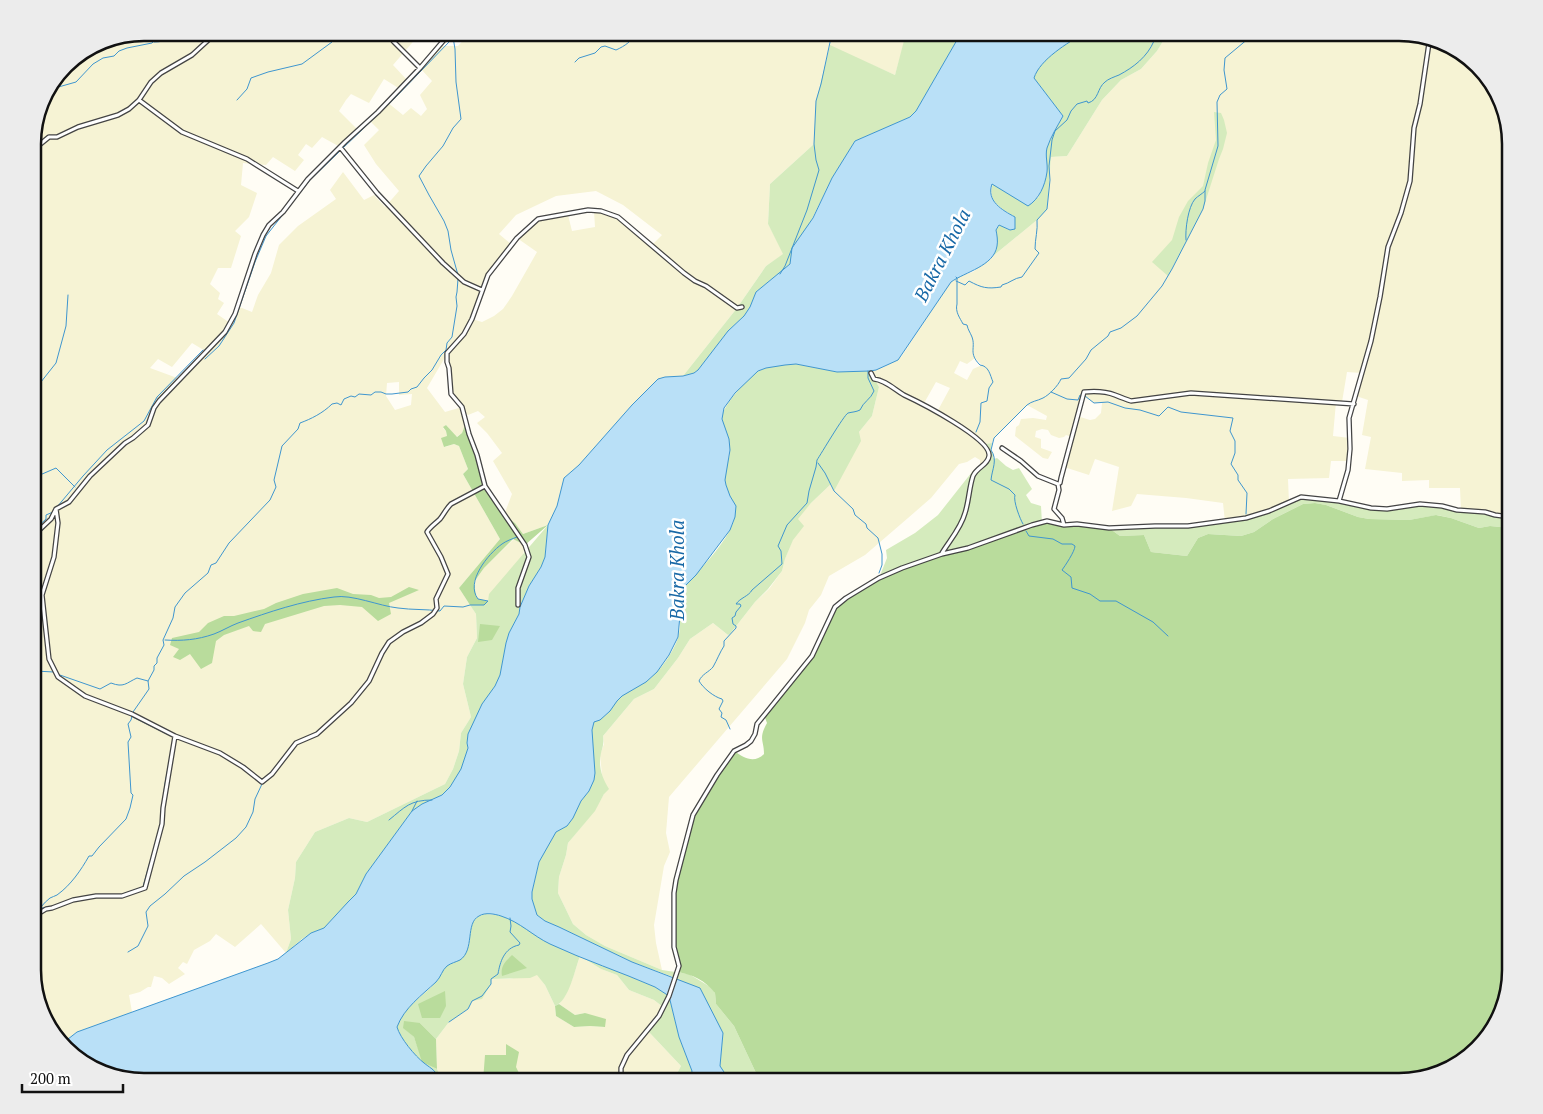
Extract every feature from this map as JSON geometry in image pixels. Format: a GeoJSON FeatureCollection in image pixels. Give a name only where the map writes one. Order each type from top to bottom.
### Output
{"type":"FeatureCollection","features":[{"type":"Feature","properties":{"kind":"street"},"geometry":{"type":"LineString","coordinates":[[41,144],[49,137],[57,137],[78,127],[118,115],[130,108],[139,100],[151,82],[161,73],[192,55],[207,41]]}},
{"type":"Feature","properties":{"kind":"street"},"geometry":{"type":"LineString","coordinates":[[393,41],[420,68]]}},
{"type":"Feature","properties":{"kind":"street"},"geometry":{"type":"LineString","coordinates":[[41,528],[51,519],[56,510],[69,502],[90,476],[125,442],[137,435],[148,425],[159,400],[225,332],[235,314],[255,254],[269,226],[283,212],[308,179],[378,112],[420,68],[442,41]]}},
{"type":"Feature","properties":{"kind":"street"},"geometry":{"type":"LineString","coordinates":[[1339,500],[1348,470],[1350,449],[1349,418],[1371,341],[1388,248],[1410,181],[1414,128],[1420,104],[1429,46]]}},
{"type":"Feature","properties":{"kind":"street"},"geometry":{"type":"LineString","coordinates":[[139,100],[182,132],[248,159],[298,192]]}},
{"type":"Feature","properties":{"kind":"street"},"geometry":{"type":"LineString","coordinates":[[340,147],[377,193],[443,263],[464,282],[482,290]]}},
{"type":"Feature","properties":{"kind":"street"},"geometry":{"type":"LineString","coordinates":[[518,604],[518,588],[529,557],[525,545],[484,486],[477,455],[462,407],[451,394],[447,362],[448,353],[464,334],[472,319],[488,275],[500,259],[538,219],[588,210],[601,211],[618,217],[695,281],[718,293],[737,308],[742,307]]}},
{"type":"Feature","properties":{"kind":"street"},"geometry":{"type":"LineString","coordinates":[[871,373],[874,379],[881,380],[955,423],[979,440],[989,450],[990,456],[985,464],[977,468],[973,475],[962,521],[942,554]]}},
{"type":"Feature","properties":{"kind":"street"},"geometry":{"type":"LineString","coordinates":[[1064,525],[1062,518],[1054,509],[1059,490],[1058,484],[1060,483],[1084,392],[1102,391],[1131,401],[1191,393],[1354,404]]}},
{"type":"Feature","properties":{"kind":"street"},"geometry":{"type":"LineString","coordinates":[[1002,448],[1038,476],[1058,484]]}},
{"type":"Feature","properties":{"kind":"street"},"geometry":{"type":"LineString","coordinates":[[56,510],[58,523],[54,557],[42,595],[49,659],[58,677],[85,696],[132,714],[175,736],[220,753],[243,767],[262,782],[272,774],[296,743],[317,734],[351,703],[369,681],[382,652],[389,642],[433,614],[437,608],[436,599],[448,574],[427,532],[442,517],[446,508],[484,486]]}},
{"type":"Feature","properties":{"kind":"street"},"geometry":{"type":"LineString","coordinates":[[621,1073],[621,1068],[627,1055],[658,1016],[669,996],[679,966],[674,947],[674,893],[691,822],[697,807],[734,750],[746,745],[751,740],[758,724],[812,656],[835,607],[846,598],[880,578],[902,568],[1047,521],[1064,525],[1077,524],[1109,528],[1188,526],[1246,518],[1269,511],[1301,497],[1339,500],[1370,508],[1387,509],[1420,504],[1502,516]]}},
{"type":"Feature","properties":{"kind":"street"},"geometry":{"type":"LineString","coordinates":[[41,912],[73,900],[96,896],[122,896],[145,888],[162,824],[162,808],[175,736]]}},
{"type":"Feature","properties":{"kind":"shaded area"},"geometry":{"type":"Polygon","coordinates":[[[414,41],[393,65],[408,81],[400,89],[384,79],[369,103],[351,94],[346,100],[339,111],[358,130],[340,147],[322,137],[312,148],[306,144],[298,155],[304,160],[295,171],[273,157],[266,165],[243,163],[241,185],[257,193],[249,217],[235,231],[241,236],[231,268],[218,268],[210,284],[220,293],[218,299],[224,303],[217,314],[230,323],[237,306],[252,312],[258,295],[271,273],[279,245],[298,226],[336,199],[330,190],[343,172],[364,200],[374,195],[385,207],[399,191],[376,164],[364,145],[379,130],[369,120],[387,102],[403,115],[411,108],[421,116],[427,109],[420,95],[432,81],[420,68],[439,46],[458,46],[463,41],[905,41],[895,75],[829,46],[816,101],[814,144],[770,184],[768,224],[784,254],[766,266],[737,308],[683,376],[665,377],[658,380],[632,405],[579,465],[564,478],[557,506],[548,525],[523,534],[515,523],[504,515],[512,494],[493,461],[502,453],[477,423],[485,417],[478,411],[468,415],[465,413],[467,420],[462,433],[456,437],[446,425],[443,428],[447,436],[445,447],[454,444],[459,446],[468,469],[463,474],[500,539],[459,588],[476,614],[477,638],[467,657],[463,684],[471,717],[461,733],[459,751],[453,769],[445,784],[367,822],[349,818],[315,832],[296,862],[295,878],[288,910],[291,939],[286,953],[261,924],[235,947],[216,934],[210,941],[194,950],[187,964],[183,962],[178,968],[185,974],[169,984],[162,978],[154,976],[151,987],[129,995],[132,1012],[77,1032],[68,1039],[55,1021],[47,1003],[41,976],[41,138],[49,105],[67,76],[93,55],[111,47],[131,42],[414,41]],[[596,191],[556,196],[516,215],[499,234],[512,245],[488,275],[472,319],[482,322],[494,316],[503,309],[512,296],[537,252],[517,238],[538,219],[568,215],[572,231],[595,227],[594,211],[618,217],[652,245],[662,235],[623,205],[596,191]],[[192,343],[172,367],[158,359],[150,368],[180,379],[207,352],[192,343]],[[447,354],[427,388],[445,412],[462,407],[451,394],[447,354]],[[399,382],[387,383],[386,396],[395,410],[411,405],[412,394],[399,395],[399,382]]]}},
{"type":"Feature","properties":{"kind":"shaded area"},"geometry":{"type":"Polygon","coordinates":[[[1163,41],[1399,41],[1419,43],[1438,49],[1467,67],[1476,76],[1491,99],[1496,111],[1500,124],[1502,144],[1502,516],[1461,510],[1460,488],[1429,488],[1429,480],[1402,481],[1402,473],[1365,469],[1371,437],[1362,435],[1368,400],[1356,396],[1362,373],[1347,372],[1342,402],[1336,402],[1333,436],[1350,438],[1349,461],[1331,461],[1329,478],[1288,479],[1289,503],[1269,511],[1225,522],[1223,503],[1186,498],[1137,494],[1131,506],[1112,511],[1119,467],[1095,459],[1089,475],[1064,467],[1072,437],[1066,435],[1059,438],[1051,435],[1048,430],[1042,429],[1036,431],[1035,437],[1041,439],[1041,448],[1052,452],[1048,459],[1043,458],[1015,436],[1016,427],[1021,419],[1046,420],[1047,416],[1027,405],[994,438],[992,443],[985,444],[990,457],[980,467],[980,460],[975,457],[959,464],[931,498],[908,518],[865,555],[829,576],[821,595],[809,610],[805,623],[787,659],[669,797],[666,833],[670,852],[664,866],[654,925],[662,970],[605,946],[586,935],[573,924],[558,893],[559,877],[568,843],[594,811],[604,794],[600,755],[604,744],[603,736],[634,699],[654,689],[690,639],[713,623],[728,635],[730,634],[755,602],[769,589],[782,571],[793,539],[803,526],[797,519],[831,484],[834,490],[859,432],[872,416],[879,387],[870,371],[884,367],[901,357],[951,282],[960,276],[973,272],[1037,220],[1047,209],[1051,157],[1067,156],[1102,100],[1121,80],[1141,69],[1163,41]],[[975,358],[967,364],[960,361],[954,373],[967,380],[973,369],[982,365],[975,358]],[[936,382],[923,405],[937,412],[950,388],[936,382]],[[1083,396],[1077,416],[1090,420],[1095,419],[1101,413],[1102,403],[1094,403],[1083,396]]]}},
{"type":"Feature","properties":{"kind":"shaded area"},"geometry":{"type":"Polygon","coordinates":[[[514,539],[525,545],[523,555],[488,601],[478,599],[474,582],[484,568],[514,539]]]}},
{"type":"Feature","properties":{"kind":"shaded area"},"geometry":{"type":"Polygon","coordinates":[[[580,956],[601,969],[617,975],[629,990],[654,1000],[663,1007],[648,1031],[681,1066],[677,1073],[439,1073],[437,1069],[436,1039],[449,1022],[467,1009],[491,979],[508,979],[537,974],[545,985],[555,1006],[556,1016],[574,1027],[605,1027],[585,1013],[575,1015],[559,1004],[572,980],[580,956]]]}},
{"type":"Feature","properties":{"kind":"green space"},"geometry":{"type":"Polygon","coordinates":[[[904,41],[956,41],[916,111],[910,117],[855,141],[832,178],[790,264],[756,292],[744,316],[728,331],[698,370],[683,376],[737,308],[766,266],[783,254],[768,224],[770,184],[814,144],[816,101],[830,45],[895,75],[904,41]]]}},
{"type":"Feature","properties":{"kind":"green space"},"geometry":{"type":"Polygon","coordinates":[[[1071,41],[1163,41],[1141,69],[1121,80],[1102,100],[1067,156],[1051,157],[1047,209],[1037,220],[993,256],[997,240],[996,230],[1000,225],[1009,230],[1015,229],[1015,217],[1000,208],[993,200],[991,190],[993,184],[1038,198],[1041,192],[1044,181],[1047,147],[1063,116],[1034,78],[1042,64],[1071,41]]]}},
{"type":"Feature","properties":{"kind":"green space"},"geometry":{"type":"Polygon","coordinates":[[[1214,112],[1221,113],[1224,120],[1227,133],[1223,149],[1203,209],[1168,276],[1152,262],[1172,240],[1179,217],[1188,201],[1203,186],[1216,140],[1214,112]]]}},
{"type":"Feature","properties":{"kind":"green space"},"geometry":{"type":"Polygon","coordinates":[[[796,364],[837,372],[870,371],[879,387],[872,416],[859,432],[861,441],[834,491],[831,484],[811,503],[798,519],[804,526],[793,540],[782,571],[768,589],[755,602],[730,634],[728,635],[713,623],[690,639],[654,689],[634,699],[603,736],[600,767],[609,789],[604,794],[595,811],[568,843],[559,877],[558,893],[573,924],[586,935],[605,946],[662,970],[689,974],[712,988],[715,993],[716,1004],[734,1026],[756,1073],[725,1073],[720,1066],[723,1033],[676,978],[632,962],[545,921],[537,915],[532,892],[543,853],[556,832],[567,826],[589,791],[595,773],[592,744],[594,721],[605,716],[617,700],[649,679],[664,664],[678,638],[682,592],[687,583],[718,549],[728,534],[735,516],[725,483],[730,450],[722,421],[723,412],[737,391],[749,379],[759,371],[772,366],[796,364]]]}},
{"type":"Feature","properties":{"kind":"green space"},"geometry":{"type":"Polygon","coordinates":[[[467,420],[485,486],[504,515],[515,523],[523,534],[548,525],[525,545],[513,539],[484,568],[474,582],[478,599],[488,601],[484,605],[470,605],[459,588],[500,539],[463,474],[468,469],[459,446],[454,444],[444,447],[441,438],[447,436],[443,427],[446,425],[457,437],[462,433],[467,420]]]}},
{"type":"Feature","properties":{"kind":"green space"},"geometry":{"type":"Polygon","coordinates":[[[992,443],[991,450],[994,459],[997,458],[1013,470],[1019,468],[1032,489],[1026,495],[1031,503],[1041,506],[1042,523],[879,578],[887,558],[886,550],[915,533],[938,515],[973,471],[980,469],[989,456],[985,444],[992,443]]]}},
{"type":"Feature","properties":{"kind":"green space"},"geometry":{"type":"Polygon","coordinates":[[[1301,497],[1387,509],[1420,504],[1502,516],[1502,527],[1490,526],[1479,528],[1437,515],[1409,520],[1369,519],[1358,517],[1326,505],[1315,503],[1303,504],[1273,519],[1254,532],[1241,536],[1208,534],[1198,538],[1187,556],[1151,552],[1144,535],[1120,536],[1109,528],[1210,524],[1250,517],[1301,497]]]}},
{"type":"Feature","properties":{"kind":"green space"},"geometry":{"type":"Polygon","coordinates":[[[1315,503],[1326,505],[1358,517],[1369,519],[1409,520],[1436,515],[1479,528],[1490,526],[1502,527],[1502,970],[1500,990],[1494,1009],[1472,1043],[1438,1065],[1412,1072],[1399,1073],[756,1073],[734,1026],[716,1004],[715,993],[698,979],[688,974],[677,972],[679,966],[674,947],[674,893],[693,815],[734,751],[749,759],[756,759],[764,754],[762,736],[767,723],[764,715],[812,656],[835,607],[879,578],[924,560],[968,548],[1047,521],[1064,525],[1077,524],[1109,528],[1120,536],[1144,535],[1151,552],[1187,556],[1198,538],[1208,534],[1241,536],[1254,532],[1273,519],[1303,504],[1315,503]]]}},
{"type":"Feature","properties":{"kind":"green space"},"geometry":{"type":"Polygon","coordinates":[[[548,525],[545,557],[529,586],[519,614],[509,633],[500,675],[467,743],[468,749],[465,763],[453,784],[436,799],[412,811],[366,874],[356,894],[324,928],[311,933],[286,953],[291,939],[288,910],[295,878],[296,862],[315,832],[349,818],[367,822],[445,784],[453,769],[459,751],[461,733],[471,717],[463,684],[467,657],[477,638],[476,614],[470,605],[484,605],[488,601],[489,594],[548,525]]]}},
{"type":"Feature","properties":{"kind":"green space"},"geometry":{"type":"Polygon","coordinates":[[[409,587],[419,590],[389,603],[391,614],[378,621],[362,607],[324,606],[265,624],[261,632],[253,631],[249,626],[224,635],[216,641],[212,663],[201,669],[190,654],[180,660],[173,657],[179,649],[170,645],[172,638],[199,632],[208,623],[224,616],[234,616],[264,609],[303,594],[337,588],[353,594],[371,595],[379,598],[391,597],[409,587]]]}},
{"type":"Feature","properties":{"kind":"green space"},"geometry":{"type":"Polygon","coordinates":[[[480,624],[500,626],[492,640],[478,642],[480,624]]]}},
{"type":"Feature","properties":{"kind":"green space"},"geometry":{"type":"Polygon","coordinates":[[[485,914],[499,915],[517,922],[549,943],[655,987],[669,996],[679,1037],[692,1073],[677,1073],[681,1066],[648,1031],[663,1007],[654,1000],[629,990],[617,975],[601,969],[580,956],[568,991],[560,1003],[555,1006],[545,985],[537,975],[530,978],[491,979],[491,984],[482,999],[472,1001],[469,1008],[449,1022],[436,1039],[420,1023],[404,1028],[414,1037],[423,1062],[437,1069],[439,1073],[436,1073],[420,1060],[408,1046],[397,1027],[404,1013],[437,981],[445,967],[464,955],[469,944],[472,926],[478,917],[485,914]]]}},
{"type":"Feature","properties":{"kind":"green space"},"geometry":{"type":"Polygon","coordinates":[[[512,955],[527,968],[502,976],[503,967],[512,955]]]}},
{"type":"Feature","properties":{"kind":"green space"},"geometry":{"type":"Polygon","coordinates":[[[445,991],[446,1006],[440,1018],[422,1018],[418,1004],[445,991]]]}},
{"type":"Feature","properties":{"kind":"green space"},"geometry":{"type":"Polygon","coordinates":[[[559,1004],[575,1015],[585,1013],[606,1019],[605,1027],[574,1027],[556,1016],[555,1006],[559,1004]]]}},
{"type":"Feature","properties":{"kind":"green space"},"geometry":{"type":"Polygon","coordinates":[[[404,1021],[420,1023],[436,1039],[437,1069],[422,1062],[414,1037],[403,1028],[404,1021]]]}},
{"type":"Feature","properties":{"kind":"green space"},"geometry":{"type":"Polygon","coordinates":[[[506,1044],[519,1052],[516,1067],[519,1073],[484,1073],[485,1055],[506,1055],[506,1044]]]}},
{"type":"Feature","properties":{"kind":"water","name":"Bakra Khola"},"geometry":{"type":"Polygon","coordinates":[[[956,41],[1072,41],[1048,58],[1037,71],[1034,78],[1063,116],[1047,148],[1047,172],[1041,192],[1028,206],[992,184],[991,195],[993,200],[1000,208],[1015,217],[1015,229],[1010,230],[999,225],[996,230],[997,246],[991,259],[951,282],[898,360],[870,371],[837,372],[796,364],[766,368],[758,371],[735,393],[724,408],[722,419],[729,439],[730,450],[725,480],[730,496],[736,506],[735,517],[730,530],[696,575],[685,586],[682,593],[678,637],[669,655],[657,672],[646,682],[622,696],[610,711],[600,720],[594,722],[592,730],[594,780],[573,818],[567,826],[556,832],[539,862],[532,892],[537,915],[545,921],[632,962],[700,988],[723,1033],[720,1066],[725,1073],[692,1073],[679,1037],[669,996],[655,987],[550,944],[508,919],[490,914],[481,915],[475,919],[472,924],[465,956],[445,968],[436,982],[404,1014],[397,1027],[408,1046],[420,1060],[436,1073],[131,1072],[99,1062],[71,1043],[68,1039],[77,1032],[278,959],[311,933],[324,928],[356,894],[366,874],[412,811],[442,795],[450,787],[461,769],[468,748],[468,734],[482,704],[495,686],[500,675],[509,633],[519,614],[529,586],[545,557],[548,525],[557,506],[564,478],[579,465],[632,405],[658,379],[683,376],[698,370],[728,331],[744,316],[756,292],[790,264],[792,248],[813,218],[832,178],[855,141],[910,117],[916,111],[956,41]]]}},
{"type":"Feature","properties":{"kind":"waterway"},"geometry":{"type":"LineString","coordinates":[[60,87],[76,82],[93,64],[103,58],[114,56],[119,51],[127,48],[154,41]]}},
{"type":"Feature","properties":{"kind":"waterway"},"geometry":{"type":"LineString","coordinates":[[154,42],[163,41]]}},
{"type":"Feature","properties":{"kind":"waterway"},"geometry":{"type":"LineString","coordinates":[[237,100],[247,89],[251,78],[302,64],[333,41]]}},
{"type":"Feature","properties":{"kind":"waterway"},"geometry":{"type":"LineString","coordinates":[[343,148],[389,104],[449,41]]}},
{"type":"Feature","properties":{"kind":"waterway"},"geometry":{"type":"LineString","coordinates":[[454,41],[456,82],[461,119],[453,128],[443,146],[419,176],[448,231],[458,275]]}},
{"type":"Feature","properties":{"kind":"waterway"},"geometry":{"type":"LineString","coordinates":[[575,62],[579,58],[595,53],[601,47],[605,46],[616,50],[630,41]]}},
{"type":"Feature","properties":{"kind":"waterway"},"geometry":{"type":"LineString","coordinates":[[780,274],[807,210],[819,170],[814,144],[816,101],[830,41]]}},
{"type":"Feature","properties":{"kind":"waterway"},"geometry":{"type":"LineString","coordinates":[[956,281],[965,285],[969,281],[981,287],[992,288],[1001,287],[1022,277],[1039,253],[1035,249],[1037,220],[1047,209],[1050,180],[1049,166],[1055,131],[1067,120],[1077,104],[1092,101],[1105,82],[1135,65],[1148,52],[1154,41]]}},
{"type":"Feature","properties":{"kind":"waterway"},"geometry":{"type":"LineString","coordinates":[[1023,524],[1016,505],[1015,495],[1009,489],[991,480],[994,461],[991,450],[994,438],[1027,405],[1048,395],[1061,379],[1069,378],[1086,359],[1091,350],[1108,336],[1110,332],[1121,328],[1137,316],[1162,286],[1203,209],[1205,190],[1218,146],[1217,102],[1220,95],[1227,89],[1224,70],[1225,58],[1245,41]]}},
{"type":"Feature","properties":{"kind":"waterway"},"geometry":{"type":"LineString","coordinates":[[205,359],[219,346],[234,323],[266,236],[310,180],[340,151]]}},
{"type":"Feature","properties":{"kind":"waterway"},"geometry":{"type":"LineString","coordinates":[[1186,240],[1190,207],[1195,199],[1205,191]]}},
{"type":"Feature","properties":{"kind":"waterway"},"geometry":{"type":"LineString","coordinates":[[956,277],[957,312],[963,324],[967,325],[972,337],[973,354],[976,361],[987,369],[993,382],[989,388],[987,401],[981,403],[980,422],[976,432]]}},
{"type":"Feature","properties":{"kind":"waterway"},"geometry":{"type":"LineString","coordinates":[[41,908],[50,898],[67,887],[89,856],[92,856],[126,819],[133,795],[131,793],[128,742],[131,737],[128,724],[133,712],[149,689],[148,681],[164,645],[163,640],[173,618],[175,607],[185,593],[208,573],[211,565],[216,563],[229,543],[270,500],[276,487],[274,480],[282,446],[298,429],[300,423],[317,415],[332,404],[337,403],[341,405],[344,399],[351,396],[355,397],[359,394],[371,395],[375,392],[386,394],[408,392],[417,387],[432,370],[446,350],[447,343],[452,337],[457,306],[458,279]]}},
{"type":"Feature","properties":{"kind":"waterway"},"geometry":{"type":"LineString","coordinates":[[41,382],[56,363],[66,326],[68,295]]}},
{"type":"Feature","properties":{"kind":"waterway"},"geometry":{"type":"LineString","coordinates":[[57,507],[107,450],[144,421],[157,397],[203,350]]}},
{"type":"Feature","properties":{"kind":"waterway"},"geometry":{"type":"LineString","coordinates":[[730,729],[726,720],[721,717],[722,713],[719,709],[723,701],[722,699],[709,692],[699,681],[713,667],[724,646],[724,641],[736,628],[732,618],[741,606],[736,604],[782,564],[781,551],[778,546],[787,525],[807,503],[817,460],[846,415],[860,410],[874,391],[868,378],[868,371]]}},
{"type":"Feature","properties":{"kind":"waterway"},"geometry":{"type":"LineString","coordinates":[[1051,392],[1067,399],[1078,400],[1080,395],[1085,396],[1094,403],[1108,402],[1159,416],[1168,407],[1181,412],[1233,418],[1230,431],[1235,441],[1235,453],[1231,464],[1238,475],[1238,480],[1247,493],[1246,514]]}},
{"type":"Feature","properties":{"kind":"waterway"},"geometry":{"type":"LineString","coordinates":[[818,463],[834,491],[853,509],[855,515],[878,538],[882,554],[882,565],[879,573]]}},
{"type":"Feature","properties":{"kind":"waterway"},"geometry":{"type":"LineString","coordinates":[[41,475],[56,468],[75,487]]}},
{"type":"Feature","properties":{"kind":"waterway"},"geometry":{"type":"LineString","coordinates":[[41,524],[46,519],[46,515],[53,512]]}},
{"type":"Feature","properties":{"kind":"waterway"},"geometry":{"type":"LineString","coordinates":[[1026,531],[1029,536],[1053,539],[1062,544],[1072,544],[1075,546],[1072,555],[1062,570],[1071,577],[1072,588],[1090,594],[1100,601],[1116,601],[1153,622],[1168,636]]}},
{"type":"Feature","properties":{"kind":"waterway"},"geometry":{"type":"LineString","coordinates":[[165,640],[202,638],[273,611],[309,601],[334,597],[349,597],[398,608],[440,611],[444,606],[484,605],[488,601],[478,599],[475,592],[476,577],[485,561],[496,549],[505,542],[517,537]]}},
{"type":"Feature","properties":{"kind":"waterway"},"geometry":{"type":"LineString","coordinates":[[41,671],[54,672]]}},
{"type":"Feature","properties":{"kind":"waterway"},"geometry":{"type":"LineString","coordinates":[[57,674],[100,689],[111,683],[122,685],[137,678],[148,681]]}},
{"type":"Feature","properties":{"kind":"waterway"},"geometry":{"type":"LineString","coordinates":[[133,717],[167,734]]}},
{"type":"Feature","properties":{"kind":"waterway"},"geometry":{"type":"LineString","coordinates":[[161,814],[170,757]]}},
{"type":"Feature","properties":{"kind":"waterway"},"geometry":{"type":"LineString","coordinates":[[128,952],[138,946],[148,926],[146,912],[150,906],[184,876],[236,838],[246,827],[262,784]]}},
{"type":"Feature","properties":{"kind":"waterway"},"geometry":{"type":"LineString","coordinates":[[389,820],[413,803],[432,800]]}},
{"type":"Feature","properties":{"kind":"waterway"},"geometry":{"type":"LineString","coordinates":[[412,811],[417,801]]}},
{"type":"Feature","properties":{"kind":"waterway"},"geometry":{"type":"LineString","coordinates":[[158,834],[161,821]]}},
{"type":"Feature","properties":{"kind":"waterway"},"geometry":{"type":"LineString","coordinates":[[143,887],[150,862]]}},
{"type":"Feature","properties":{"kind":"waterway"},"geometry":{"type":"LineString","coordinates":[[120,895],[140,888]]}},
{"type":"Feature","properties":{"kind":"waterway"},"geometry":{"type":"LineString","coordinates":[[42,908],[50,907]]}},
{"type":"Feature","properties":{"kind":"waterway"},"geometry":{"type":"LineString","coordinates":[[449,1022],[468,1009],[472,1001],[482,996],[491,984],[491,979],[498,974],[506,952],[519,945],[520,943],[510,932],[510,918]]}}]}
